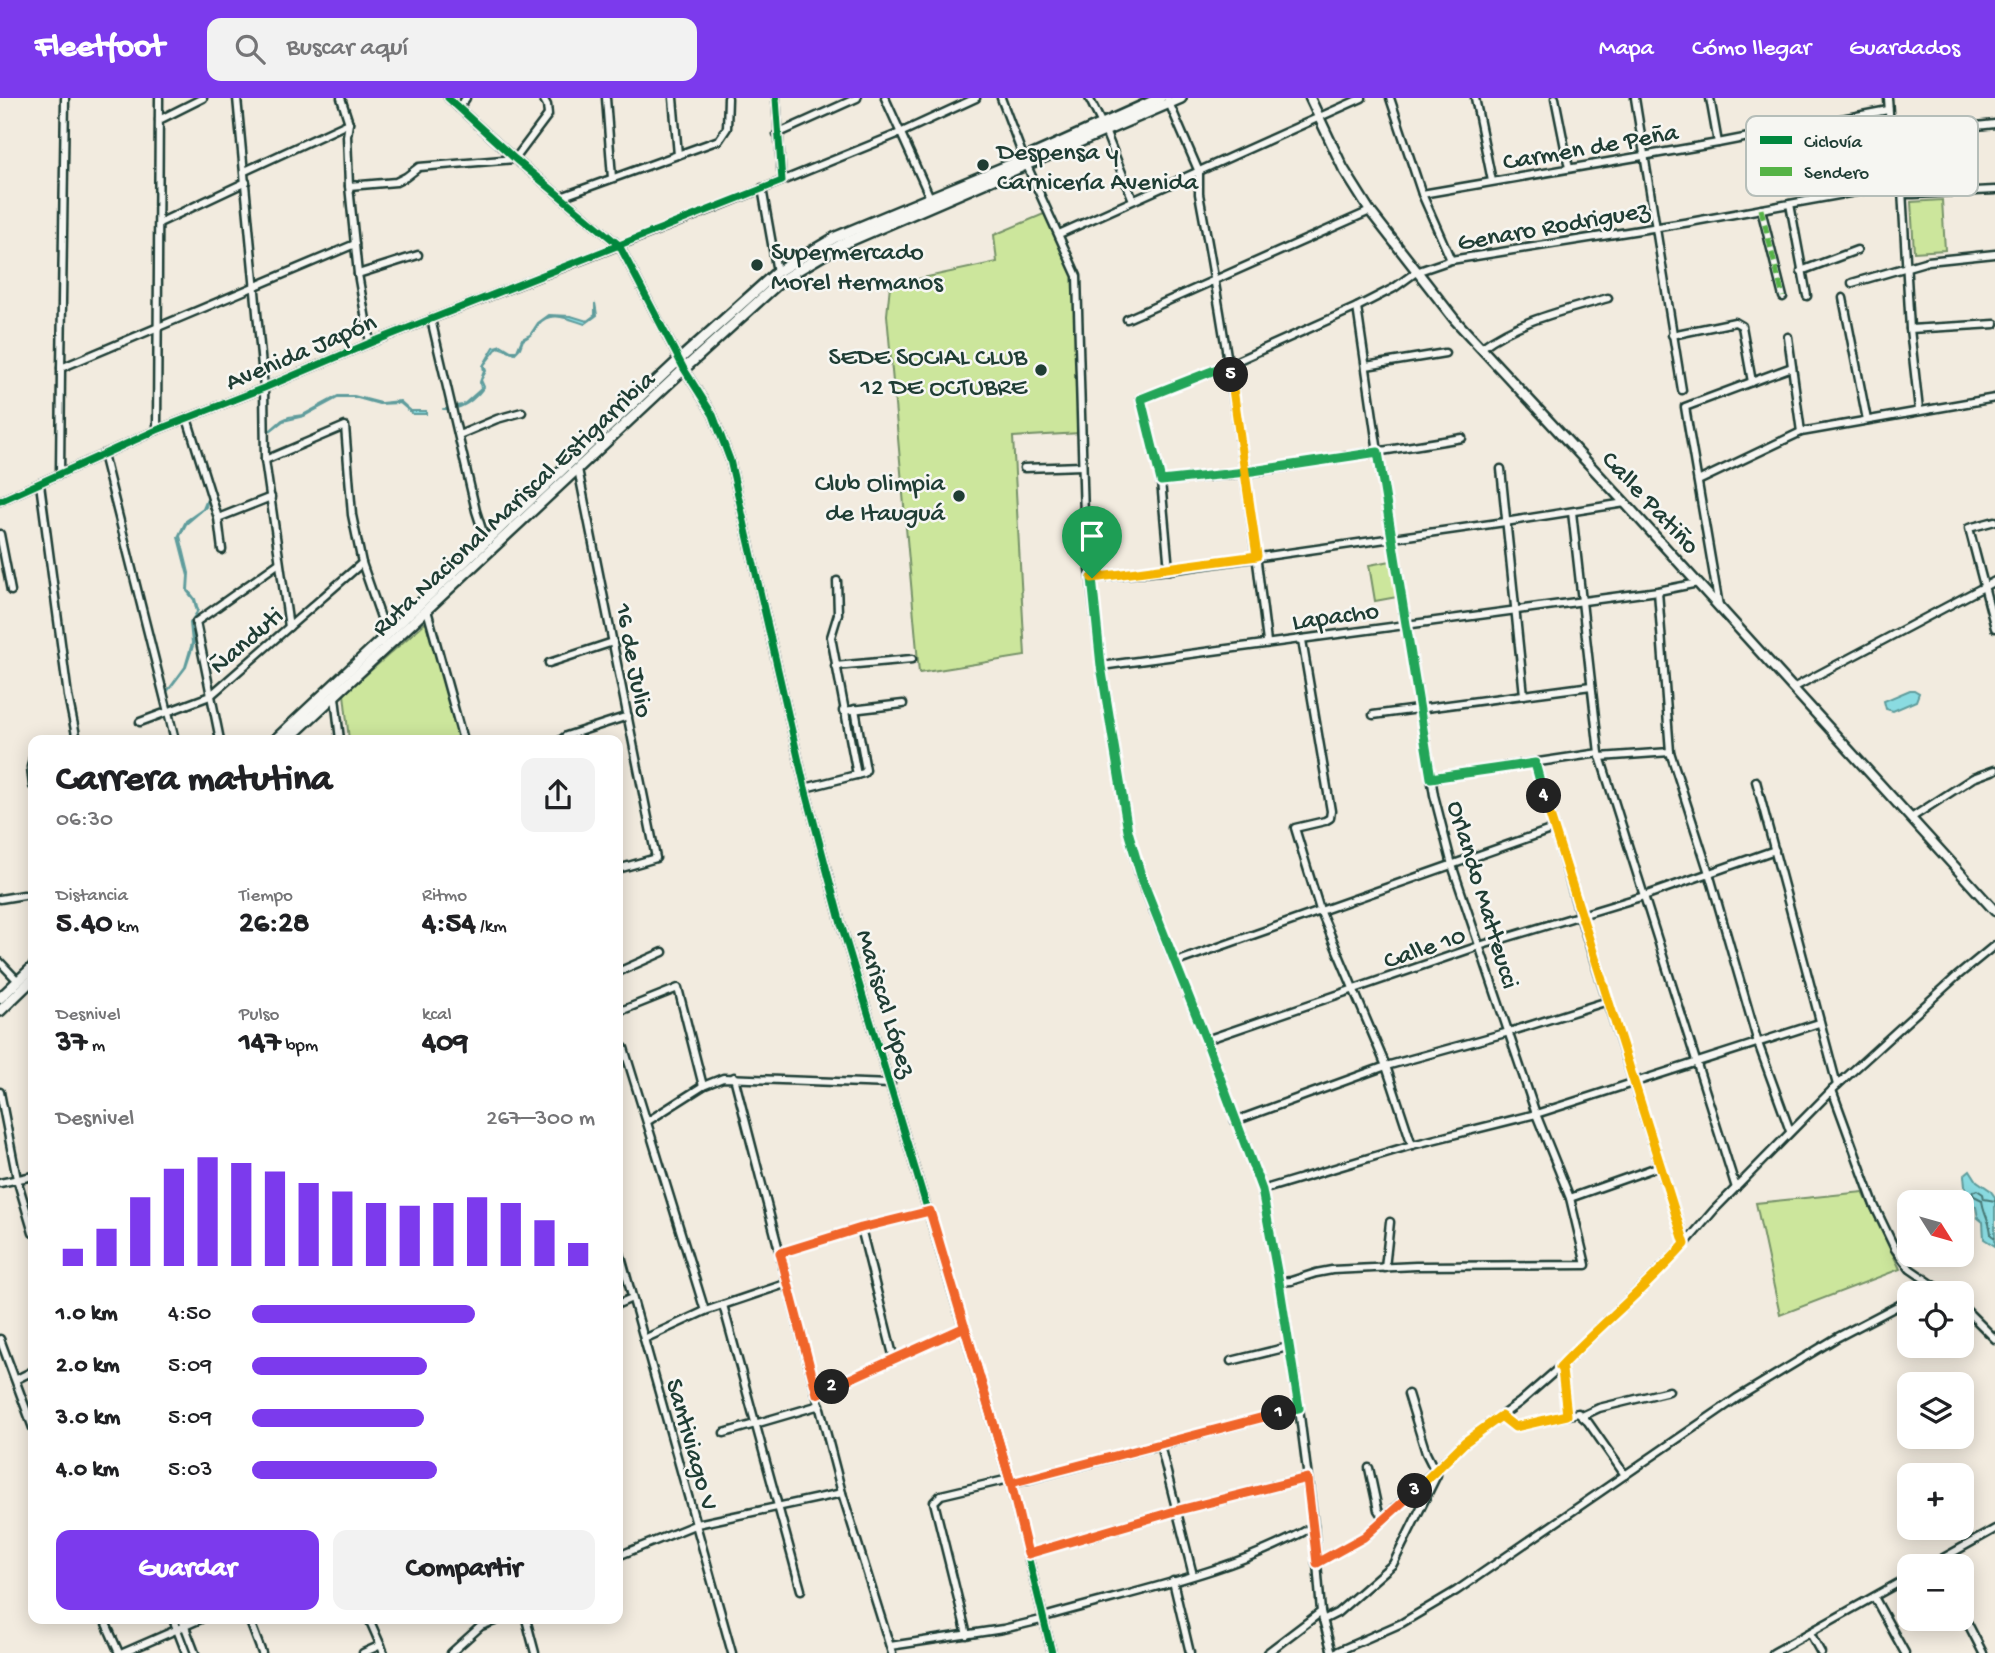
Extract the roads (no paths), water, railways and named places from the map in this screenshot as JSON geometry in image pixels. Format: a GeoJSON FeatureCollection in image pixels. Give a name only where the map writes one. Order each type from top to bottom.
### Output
{"type":"FeatureCollection","features":[{"type":"Feature","properties":{"kind":"highway","name":"Ruta Nacional Mariscal Estigarribia"},"geometry":{"type":"LineString","coordinates":[[280,735],[679,360],[777,272],[836,237],[1025,162],[1166,100],[1181,98]]}},
{"type":"Feature","properties":{"kind":"highway","name":"Ruta Nacional Mariscal Estigarribia"},"geometry":{"type":"LineString","coordinates":[[293,735],[762,297],[804,265],[840,244],[931,201]]}},
{"type":"Feature","properties":{"kind":"highway"},"geometry":{"type":"LineString","coordinates":[[0,998],[28,972]]}},
{"type":"Feature","properties":{"kind":"highway"},"geometry":{"type":"LineString","coordinates":[[0,1011],[28,984]]}},
{"type":"Feature","properties":{"kind":"main road","name":"Calle Patiño"},"geometry":{"type":"LineString","coordinates":[[1310,98],[1343,167],[1370,211],[1455,320],[1995,911]]}},
{"type":"Feature","properties":{"kind":"street"},"geometry":{"type":"LineString","coordinates":[[60,474],[65,98]]}},
{"type":"Feature","properties":{"kind":"street"},"geometry":{"type":"LineString","coordinates":[[157,430],[159,98]]}},
{"type":"Feature","properties":{"kind":"street"},"geometry":{"type":"LineString","coordinates":[[159,120],[203,98]]}},
{"type":"Feature","properties":{"kind":"street"},"geometry":{"type":"LineString","coordinates":[[237,98],[264,388],[265,460],[289,627]]}},
{"type":"Feature","properties":{"kind":"street"},"geometry":{"type":"LineString","coordinates":[[341,98],[349,123],[346,136],[349,186],[358,274],[370,342]]}},
{"type":"Feature","properties":{"kind":"street"},"geometry":{"type":"LineString","coordinates":[[448,98],[515,159],[620,245]]}},
{"type":"Feature","properties":{"kind":"street"},"geometry":{"type":"LineString","coordinates":[[459,108],[466,98]]}},
{"type":"Feature","properties":{"kind":"street"},"geometry":{"type":"LineString","coordinates":[[349,186],[396,181],[419,167],[515,159],[548,115],[543,98]]}},
{"type":"Feature","properties":{"kind":"street"},"geometry":{"type":"LineString","coordinates":[[606,98],[612,178]]}},
{"type":"Feature","properties":{"kind":"street"},"geometry":{"type":"LineString","coordinates":[[673,98],[678,155]]}},
{"type":"Feature","properties":{"kind":"street"},"geometry":{"type":"LineString","coordinates":[[561,197],[722,138],[727,128],[728,98]]}},
{"type":"Feature","properties":{"kind":"street"},"geometry":{"type":"LineString","coordinates":[[776,98],[782,181]]}},
{"type":"Feature","properties":{"kind":"street"},"geometry":{"type":"LineString","coordinates":[[777,134],[857,98]]}},
{"type":"Feature","properties":{"kind":"street"},"geometry":{"type":"LineString","coordinates":[[885,98],[931,201]]}},
{"type":"Feature","properties":{"kind":"street","name":"Avenida Japón"},"geometry":{"type":"LineString","coordinates":[[0,501],[157,430],[370,342],[782,181],[900,133],[976,98]]}},
{"type":"Feature","properties":{"kind":"street"},"geometry":{"type":"LineString","coordinates":[[1001,98],[1025,162],[1077,276],[1084,517],[1101,666],[1128,831],[1142,879],[1262,1190],[1299,1408],[1314,1526],[1321,1612],[1333,1653],[1402,1623],[1456,1591],[1737,1398],[1838,1337],[1897,1306]]}},
{"type":"Feature","properties":{"kind":"street"},"geometry":{"type":"LineString","coordinates":[[1089,98],[1133,200]]}},
{"type":"Feature","properties":{"kind":"street"},"geometry":{"type":"LineString","coordinates":[[1059,234],[1362,98]]}},
{"type":"Feature","properties":{"kind":"street"},"geometry":{"type":"LineString","coordinates":[[1390,98],[1422,194],[1451,260]]}},
{"type":"Feature","properties":{"kind":"street"},"geometry":{"type":"LineString","coordinates":[[1475,98],[1492,181]]}},
{"type":"Feature","properties":{"kind":"street"},"geometry":{"type":"LineString","coordinates":[[1555,98],[1569,168]]}},
{"type":"Feature","properties":{"kind":"street"},"geometry":{"type":"LineString","coordinates":[[1635,98],[1682,390]]}},
{"type":"Feature","properties":{"kind":"street"},"geometry":{"type":"LineString","coordinates":[[1710,98],[1718,143]]}},
{"type":"Feature","properties":{"kind":"street"},"geometry":{"type":"LineString","coordinates":[[1888,98],[1889,116]]}},
{"type":"Feature","properties":{"kind":"street"},"geometry":{"type":"LineString","coordinates":[[1166,100],[1199,172],[1199,194],[1230,364],[1246,472],[1267,642]]}},
{"type":"Feature","properties":{"kind":"street","name":"Carmen de Peña"},"geometry":{"type":"LineString","coordinates":[[1857,116],[1888,110]]}},
{"type":"Feature","properties":{"kind":"street"},"geometry":{"type":"LineString","coordinates":[[245,170],[349,123]]}},
{"type":"Feature","properties":{"kind":"street","name":"Carmen de Peña"},"geometry":{"type":"LineString","coordinates":[[1422,194],[1746,138]]}},
{"type":"Feature","properties":{"kind":"street"},"geometry":{"type":"LineString","coordinates":[[159,223],[246,182]]}},
{"type":"Feature","properties":{"kind":"street"},"geometry":{"type":"LineString","coordinates":[[762,188],[777,272]]}},
{"type":"Feature","properties":{"kind":"street","name":"Genaro Rodriguez"},"geometry":{"type":"LineString","coordinates":[[1161,481],[1141,399],[1230,364],[1357,307],[1394,288],[1416,272],[1451,260],[1834,196]]}},
{"type":"Feature","properties":{"kind":"street"},"geometry":{"type":"LineString","coordinates":[[1902,196],[1910,330],[1919,411]]}},
{"type":"Feature","properties":{"kind":"street"},"geometry":{"type":"LineString","coordinates":[[1790,204],[1807,296]]}},
{"type":"Feature","properties":{"kind":"street"},"geometry":{"type":"LineString","coordinates":[[1761,209],[1783,297]]}},
{"type":"Feature","properties":{"kind":"street"},"geometry":{"type":"LineString","coordinates":[[1128,319],[1370,211]]}},
{"type":"Feature","properties":{"kind":"street"},"geometry":{"type":"LineString","coordinates":[[61,368],[355,244]]}},
{"type":"Feature","properties":{"kind":"street","name":"Mariscal López"},"geometry":{"type":"LineString","coordinates":[[620,245],[679,360],[713,415],[730,460],[806,788],[841,925],[1010,1481],[1052,1653]]}},
{"type":"Feature","properties":{"kind":"street"},"geometry":{"type":"LineString","coordinates":[[1801,271],[1857,250]]}},
{"type":"Feature","properties":{"kind":"street"},"geometry":{"type":"LineString","coordinates":[[1852,283],[1950,257],[1995,254]]}},
{"type":"Feature","properties":{"kind":"street"},"geometry":{"type":"LineString","coordinates":[[358,274],[418,255]]}},
{"type":"Feature","properties":{"kind":"street"},"geometry":{"type":"LineString","coordinates":[[1482,348],[1502,333],[1530,321],[1608,298]]}},
{"type":"Feature","properties":{"kind":"street"},"geometry":{"type":"LineString","coordinates":[[1843,298],[1867,420]]}},
{"type":"Feature","properties":{"kind":"street","name":"Orlando Matteucci"},"geometry":{"type":"LineString","coordinates":[[1357,307],[1431,778],[1451,864],[1536,1114],[1570,1198],[1586,1265],[1385,1268]]}},
{"type":"Feature","properties":{"kind":"street"},"geometry":{"type":"LineString","coordinates":[[431,319],[476,511],[486,542]]}},
{"type":"Feature","properties":{"kind":"street"},"geometry":{"type":"LineString","coordinates":[[1672,335],[1739,323],[1742,326],[1752,382]]}},
{"type":"Feature","properties":{"kind":"street"},"geometry":{"type":"LineString","coordinates":[[1910,330],[1995,324]]}},
{"type":"Feature","properties":{"kind":"street"},"geometry":{"type":"LineString","coordinates":[[1788,337],[1801,432]]}},
{"type":"Feature","properties":{"kind":"street"},"geometry":{"type":"LineString","coordinates":[[1366,366],[1445,353]]}},
{"type":"Feature","properties":{"kind":"street"},"geometry":{"type":"LineString","coordinates":[[1719,606],[1685,407],[1792,367]]}},
{"type":"Feature","properties":{"kind":"street"},"geometry":{"type":"LineString","coordinates":[[1698,481],[1801,432],[1995,398]]}},
{"type":"Feature","properties":{"kind":"street"},"geometry":{"type":"LineString","coordinates":[[459,435],[522,412]]}},
{"type":"Feature","properties":{"kind":"street"},"geometry":{"type":"LineString","coordinates":[[187,418],[218,518],[222,550]]}},
{"type":"Feature","properties":{"kind":"street"},"geometry":{"type":"LineString","coordinates":[[265,460],[345,426],[349,498],[362,563],[387,635]]}},
{"type":"Feature","properties":{"kind":"street"},"geometry":{"type":"LineString","coordinates":[[1169,570],[1161,481],[1246,472],[1462,438]]}},
{"type":"Feature","properties":{"kind":"street"},"geometry":{"type":"LineString","coordinates":[[103,454],[174,735]]}},
{"type":"Feature","properties":{"kind":"street"},"geometry":{"type":"LineString","coordinates":[[1024,468],[1082,466]]}},
{"type":"Feature","properties":{"kind":"street","name":"16 de Julio"},"geometry":{"type":"LineString","coordinates":[[578,468],[656,858],[623,868]]}},
{"type":"Feature","properties":{"kind":"street"},"geometry":{"type":"LineString","coordinates":[[1501,469],[1524,695]]}},
{"type":"Feature","properties":{"kind":"street"},"geometry":{"type":"LineString","coordinates":[[40,484],[68,696],[77,735]]}},
{"type":"Feature","properties":{"kind":"street"},"geometry":{"type":"LineString","coordinates":[[218,518],[271,497]]}},
{"type":"Feature","properties":{"kind":"street"},"geometry":{"type":"LineString","coordinates":[[1092,578],[1169,570],[1625,503]]}},
{"type":"Feature","properties":{"kind":"street"},"geometry":{"type":"LineString","coordinates":[[1572,512],[1600,755],[1735,1188]]}},
{"type":"Feature","properties":{"kind":"street"},"geometry":{"type":"LineString","coordinates":[[1994,628],[1969,528],[1995,521]]}},
{"type":"Feature","properties":{"kind":"street"},"geometry":{"type":"LineString","coordinates":[[0,534],[11,591]]}},
{"type":"Feature","properties":{"kind":"street"},"geometry":{"type":"LineString","coordinates":[[219,735],[196,622],[279,563]]}},
{"type":"Feature","properties":{"kind":"street","name":"Ñanduti"},"geometry":{"type":"LineString","coordinates":[[140,722],[210,696],[362,563]]}},
{"type":"Feature","properties":{"kind":"street"},"geometry":{"type":"LineString","coordinates":[[837,581],[838,614],[831,636],[857,775]]}},
{"type":"Feature","properties":{"kind":"street"},"geometry":{"type":"LineString","coordinates":[[1793,688],[1995,581]]}},
{"type":"Feature","properties":{"kind":"street","name":"Lapacho"},"geometry":{"type":"LineString","coordinates":[[1101,666],[1658,591],[1698,583]]}},
{"type":"Feature","properties":{"kind":"street"},"geometry":{"type":"LineString","coordinates":[[1658,591],[1670,752],[1709,873],[1758,1043],[1790,1131]]}},
{"type":"Feature","properties":{"kind":"street"},"geometry":{"type":"LineString","coordinates":[[427,610],[462,735]]}},
{"type":"Feature","properties":{"kind":"street"},"geometry":{"type":"LineString","coordinates":[[1302,640],[1331,811],[1330,818],[1325,821],[1295,828],[1321,909],[1386,1066],[1412,1145]]}},
{"type":"Feature","properties":{"kind":"street"},"geometry":{"type":"LineString","coordinates":[[549,663],[613,642]]}},
{"type":"Feature","properties":{"kind":"street"},"geometry":{"type":"LineString","coordinates":[[835,666],[912,659]]}},
{"type":"Feature","properties":{"kind":"street"},"geometry":{"type":"LineString","coordinates":[[1373,715],[1591,686]]}},
{"type":"Feature","properties":{"kind":"street"},"geometry":{"type":"LineString","coordinates":[[335,697],[339,735]]}},
{"type":"Feature","properties":{"kind":"street"},"geometry":{"type":"LineString","coordinates":[[843,711],[903,704]]}},
{"type":"Feature","properties":{"kind":"street"},"geometry":{"type":"LineString","coordinates":[[806,788],[864,773],[866,770],[855,709]]}},
{"type":"Feature","properties":{"kind":"street"},"geometry":{"type":"LineString","coordinates":[[569,735],[628,716]]}},
{"type":"Feature","properties":{"kind":"street"},"geometry":{"type":"LineString","coordinates":[[1431,778],[1600,755],[1670,752]]}},
{"type":"Feature","properties":{"kind":"street"},"geometry":{"type":"LineString","coordinates":[[1535,763],[1580,916],[1685,1244]]}},
{"type":"Feature","properties":{"kind":"street"},"geometry":{"type":"LineString","coordinates":[[1911,818],[1973,778],[1995,769]]}},
{"type":"Feature","properties":{"kind":"street"},"geometry":{"type":"LineString","coordinates":[[1756,781],[1835,1088],[1874,1205],[1895,1249],[1910,1269],[1927,1281]]}},
{"type":"Feature","properties":{"kind":"street"},"geometry":{"type":"LineString","coordinates":[[1175,962],[1553,829]]}},
{"type":"Feature","properties":{"kind":"street","name":"Calle 10"},"geometry":{"type":"LineString","coordinates":[[1206,1040],[1479,946],[1580,916],[1775,850]]}},
{"type":"Feature","properties":{"kind":"street"},"geometry":{"type":"LineString","coordinates":[[0,899],[24,895]]}},
{"type":"Feature","properties":{"kind":"street"},"geometry":{"type":"LineString","coordinates":[[1317,1563],[1364,1537],[1465,1442],[1560,1367],[1597,1329],[1628,1303],[1790,1131],[1956,977],[1995,945]]}},
{"type":"Feature","properties":{"kind":"street"},"geometry":{"type":"LineString","coordinates":[[623,970],[663,952]]}},
{"type":"Feature","properties":{"kind":"street"},"geometry":{"type":"LineString","coordinates":[[0,962],[18,981]]}},
{"type":"Feature","properties":{"kind":"street"},"geometry":{"type":"LineString","coordinates":[[623,1010],[678,988],[702,1086]]}},
{"type":"Feature","properties":{"kind":"street"},"geometry":{"type":"LineString","coordinates":[[1235,1121],[1386,1066],[1608,1001]]}},
{"type":"Feature","properties":{"kind":"street"},"geometry":{"type":"LineString","coordinates":[[1262,1190],[1412,1145],[1536,1114],[1819,1023]]}},
{"type":"Feature","properties":{"kind":"street"},"geometry":{"type":"LineString","coordinates":[[623,1049],[648,1121],[705,1311]]}},
{"type":"Feature","properties":{"kind":"street"},"geometry":{"type":"LineString","coordinates":[[734,1077],[842,1493],[891,1649],[1045,1618],[1193,1576],[1280,1545],[1314,1526]]}},
{"type":"Feature","properties":{"kind":"street"},"geometry":{"type":"LineString","coordinates":[[648,1121],[702,1086],[723,1078],[891,1084]]}},
{"type":"Feature","properties":{"kind":"street"},"geometry":{"type":"LineString","coordinates":[[0,1093],[17,1179],[28,1216]]}},
{"type":"Feature","properties":{"kind":"street"},"geometry":{"type":"LineString","coordinates":[[1570,1198],[1660,1166]]}},
{"type":"Feature","properties":{"kind":"street"},"geometry":{"type":"LineString","coordinates":[[0,1182],[28,1177]]}},
{"type":"Feature","properties":{"kind":"street"},"geometry":{"type":"LineString","coordinates":[[780,1253],[861,1228],[930,1211]]}},
{"type":"Feature","properties":{"kind":"street"},"geometry":{"type":"LineString","coordinates":[[1279,1282],[1316,1273],[1385,1268],[1390,1222]]}},
{"type":"Feature","properties":{"kind":"street"},"geometry":{"type":"LineString","coordinates":[[861,1228],[894,1359]]}},
{"type":"Feature","properties":{"kind":"street","name":"Santiviago V"},"geometry":{"type":"LineString","coordinates":[[623,1265],[732,1653]]}},
{"type":"Feature","properties":{"kind":"street"},"geometry":{"type":"LineString","coordinates":[[644,1339],[705,1311],[788,1283]]}},
{"type":"Feature","properties":{"kind":"street"},"geometry":{"type":"LineString","coordinates":[[623,1302],[632,1298]]}},
{"type":"Feature","properties":{"kind":"street"},"geometry":{"type":"LineString","coordinates":[[723,1305],[801,1590]]}},
{"type":"Feature","properties":{"kind":"street"},"geometry":{"type":"LineString","coordinates":[[1974,1319],[1995,1339]]}},
{"type":"Feature","properties":{"kind":"street"},"geometry":{"type":"LineString","coordinates":[[817,1394],[965,1327]]}},
{"type":"Feature","properties":{"kind":"street"},"geometry":{"type":"LineString","coordinates":[[0,1339],[28,1413]]}},
{"type":"Feature","properties":{"kind":"street"},"geometry":{"type":"LineString","coordinates":[[1231,1361],[1288,1347]]}},
{"type":"Feature","properties":{"kind":"street"},"geometry":{"type":"LineString","coordinates":[[1560,1367],[1567,1415]]}},
{"type":"Feature","properties":{"kind":"street"},"geometry":{"type":"LineString","coordinates":[[17,1379],[28,1374]]}},
{"type":"Feature","properties":{"kind":"street"},"geometry":{"type":"LineString","coordinates":[[1582,1416],[1599,1408],[1669,1391]]}},
{"type":"Feature","properties":{"kind":"street"},"geometry":{"type":"LineString","coordinates":[[1323,1620],[1337,1613],[1392,1564],[1437,1475],[1426,1454],[1408,1394]]}},
{"type":"Feature","properties":{"kind":"street"},"geometry":{"type":"LineString","coordinates":[[724,1433],[820,1405]]}},
{"type":"Feature","properties":{"kind":"street"},"geometry":{"type":"LineString","coordinates":[[967,1634],[934,1502],[941,1495],[1160,1445],[1299,1408]]}},
{"type":"Feature","properties":{"kind":"street"},"geometry":{"type":"LineString","coordinates":[[1501,1416],[1515,1427],[1578,1413],[1626,1475]]}},
{"type":"Feature","properties":{"kind":"street"},"geometry":{"type":"LineString","coordinates":[[1160,1445],[1193,1576]]}},
{"type":"Feature","properties":{"kind":"street"},"geometry":{"type":"LineString","coordinates":[[1369,1468],[1378,1510],[1384,1519]]}},
{"type":"Feature","properties":{"kind":"street"},"geometry":{"type":"LineString","coordinates":[[1028,1554],[1175,1511],[1307,1478]]}},
{"type":"Feature","properties":{"kind":"street"},"geometry":{"type":"LineString","coordinates":[[623,1554],[697,1524],[842,1493]]}},
{"type":"Feature","properties":{"kind":"street"},"geometry":{"type":"LineString","coordinates":[[1955,1554],[1995,1529]]}},
{"type":"Feature","properties":{"kind":"street"},"geometry":{"type":"LineString","coordinates":[[1173,1581],[1190,1653]]}},
{"type":"Feature","properties":{"kind":"street"},"geometry":{"type":"LineString","coordinates":[[1773,1653],[1897,1584]]}},
{"type":"Feature","properties":{"kind":"street"},"geometry":{"type":"LineString","coordinates":[[1874,1597],[1905,1653]]}},
{"type":"Feature","properties":{"kind":"street"},"geometry":{"type":"LineString","coordinates":[[1267,1653],[1321,1612]]}},
{"type":"Feature","properties":{"kind":"street"},"geometry":{"type":"LineString","coordinates":[[106,1624],[121,1653],[190,1624]]}},
{"type":"Feature","properties":{"kind":"street"},"geometry":{"type":"LineString","coordinates":[[177,1624],[195,1653]]}},
{"type":"Feature","properties":{"kind":"street"},"geometry":{"type":"LineString","coordinates":[[181,1624],[186,1653]]}},
{"type":"Feature","properties":{"kind":"street"},"geometry":{"type":"LineString","coordinates":[[251,1624],[262,1653]]}},
{"type":"Feature","properties":{"kind":"street"},"geometry":{"type":"LineString","coordinates":[[371,1624],[384,1653]]}},
{"type":"Feature","properties":{"kind":"street"},"geometry":{"type":"LineString","coordinates":[[454,1652],[486,1624]]}},
{"type":"Feature","properties":{"kind":"street"},"geometry":{"type":"LineString","coordinates":[[527,1624],[535,1653]]}},
{"type":"Feature","properties":{"kind":"street"},"geometry":{"type":"LineString","coordinates":[[1972,1631],[1983,1653]]}},
{"type":"Feature","properties":{"kind":"street"},"geometry":{"type":"LineString","coordinates":[[1810,1633],[1821,1653]]}},
{"type":"Feature","properties":{"kind":"street"},"geometry":{"type":"LineString","coordinates":[[363,1653],[381,1645]]}},
{"type":"Feature","properties":{"kind":"water"},"geometry":{"type":"Polygon","coordinates":[[[595,303],[597,315],[585,324],[561,317],[543,320],[530,335],[538,323],[549,315],[571,316],[587,321],[595,315],[595,303]]]}},
{"type":"Feature","properties":{"kind":"water"},"geometry":{"type":"Polygon","coordinates":[[[501,345],[511,351],[517,351],[515,353],[498,347],[484,365],[486,371],[481,380],[484,387],[472,400],[464,405],[456,408],[455,406],[463,405],[481,389],[480,382],[483,366],[494,347],[501,345]]]}},
{"type":"Feature","properties":{"kind":"water"},"geometry":{"type":"Polygon","coordinates":[[[338,396],[354,396],[381,403],[400,401],[411,411],[426,411],[426,414],[413,414],[400,403],[379,404],[354,397],[339,397],[304,416],[283,421],[265,435],[282,420],[303,415],[338,396]]]}},
{"type":"Feature","properties":{"kind":"water"},"geometry":{"type":"Polygon","coordinates":[[[208,497],[206,507],[186,524],[180,536],[189,573],[188,590],[195,599],[197,612],[194,600],[187,591],[188,576],[178,537],[186,521],[203,509],[208,497]]]}},
{"type":"Feature","properties":{"kind":"water"},"geometry":{"type":"Polygon","coordinates":[[[197,612],[192,622],[194,643],[186,667],[167,692],[166,689],[169,689],[185,667],[192,643],[190,623],[197,612]]]}},
{"type":"Feature","properties":{"kind":"water"},"geometry":{"type":"Polygon","coordinates":[[[1910,690],[1919,693],[1916,701],[1893,711],[1886,709],[1884,701],[1910,690]]]}},
{"type":"Feature","properties":{"kind":"water"},"geometry":{"type":"Polygon","coordinates":[[[1970,1170],[1977,1181],[1995,1197],[1995,1246],[1984,1239],[1983,1222],[1978,1218],[1974,1205],[1974,1190],[1965,1190],[1964,1175],[1970,1170]]]}},
{"type":"Feature","properties":{"kind":"waterway"},"geometry":{"type":"LineString","coordinates":[[615,181],[621,179]]}},
{"type":"Feature","properties":{"kind":"waterway"},"geometry":{"type":"LineString","coordinates":[[601,186],[615,181]]}},
{"type":"Feature","properties":{"kind":"waterway"},"geometry":{"type":"LineString","coordinates":[[443,409],[448,409]]}},
{"type":"Feature","properties":{"kind":"place","name":"Despensa y Carnicería Avenida"},"geometry":{"type":"Point","coordinates":[983,165]}},
{"type":"Feature","properties":{"kind":"place","name":"Supermercado Morel Hermanos"},"geometry":{"type":"Point","coordinates":[757,265]}},
{"type":"Feature","properties":{"kind":"place","name":"SEDE SOCIAL CLUB 12 DE OCTUBRE"},"geometry":{"type":"Point","coordinates":[1041,370]}},
{"type":"Feature","properties":{"kind":"place","name":"Club Olimpia de Itauguá"},"geometry":{"type":"Point","coordinates":[959,496]}}]}
